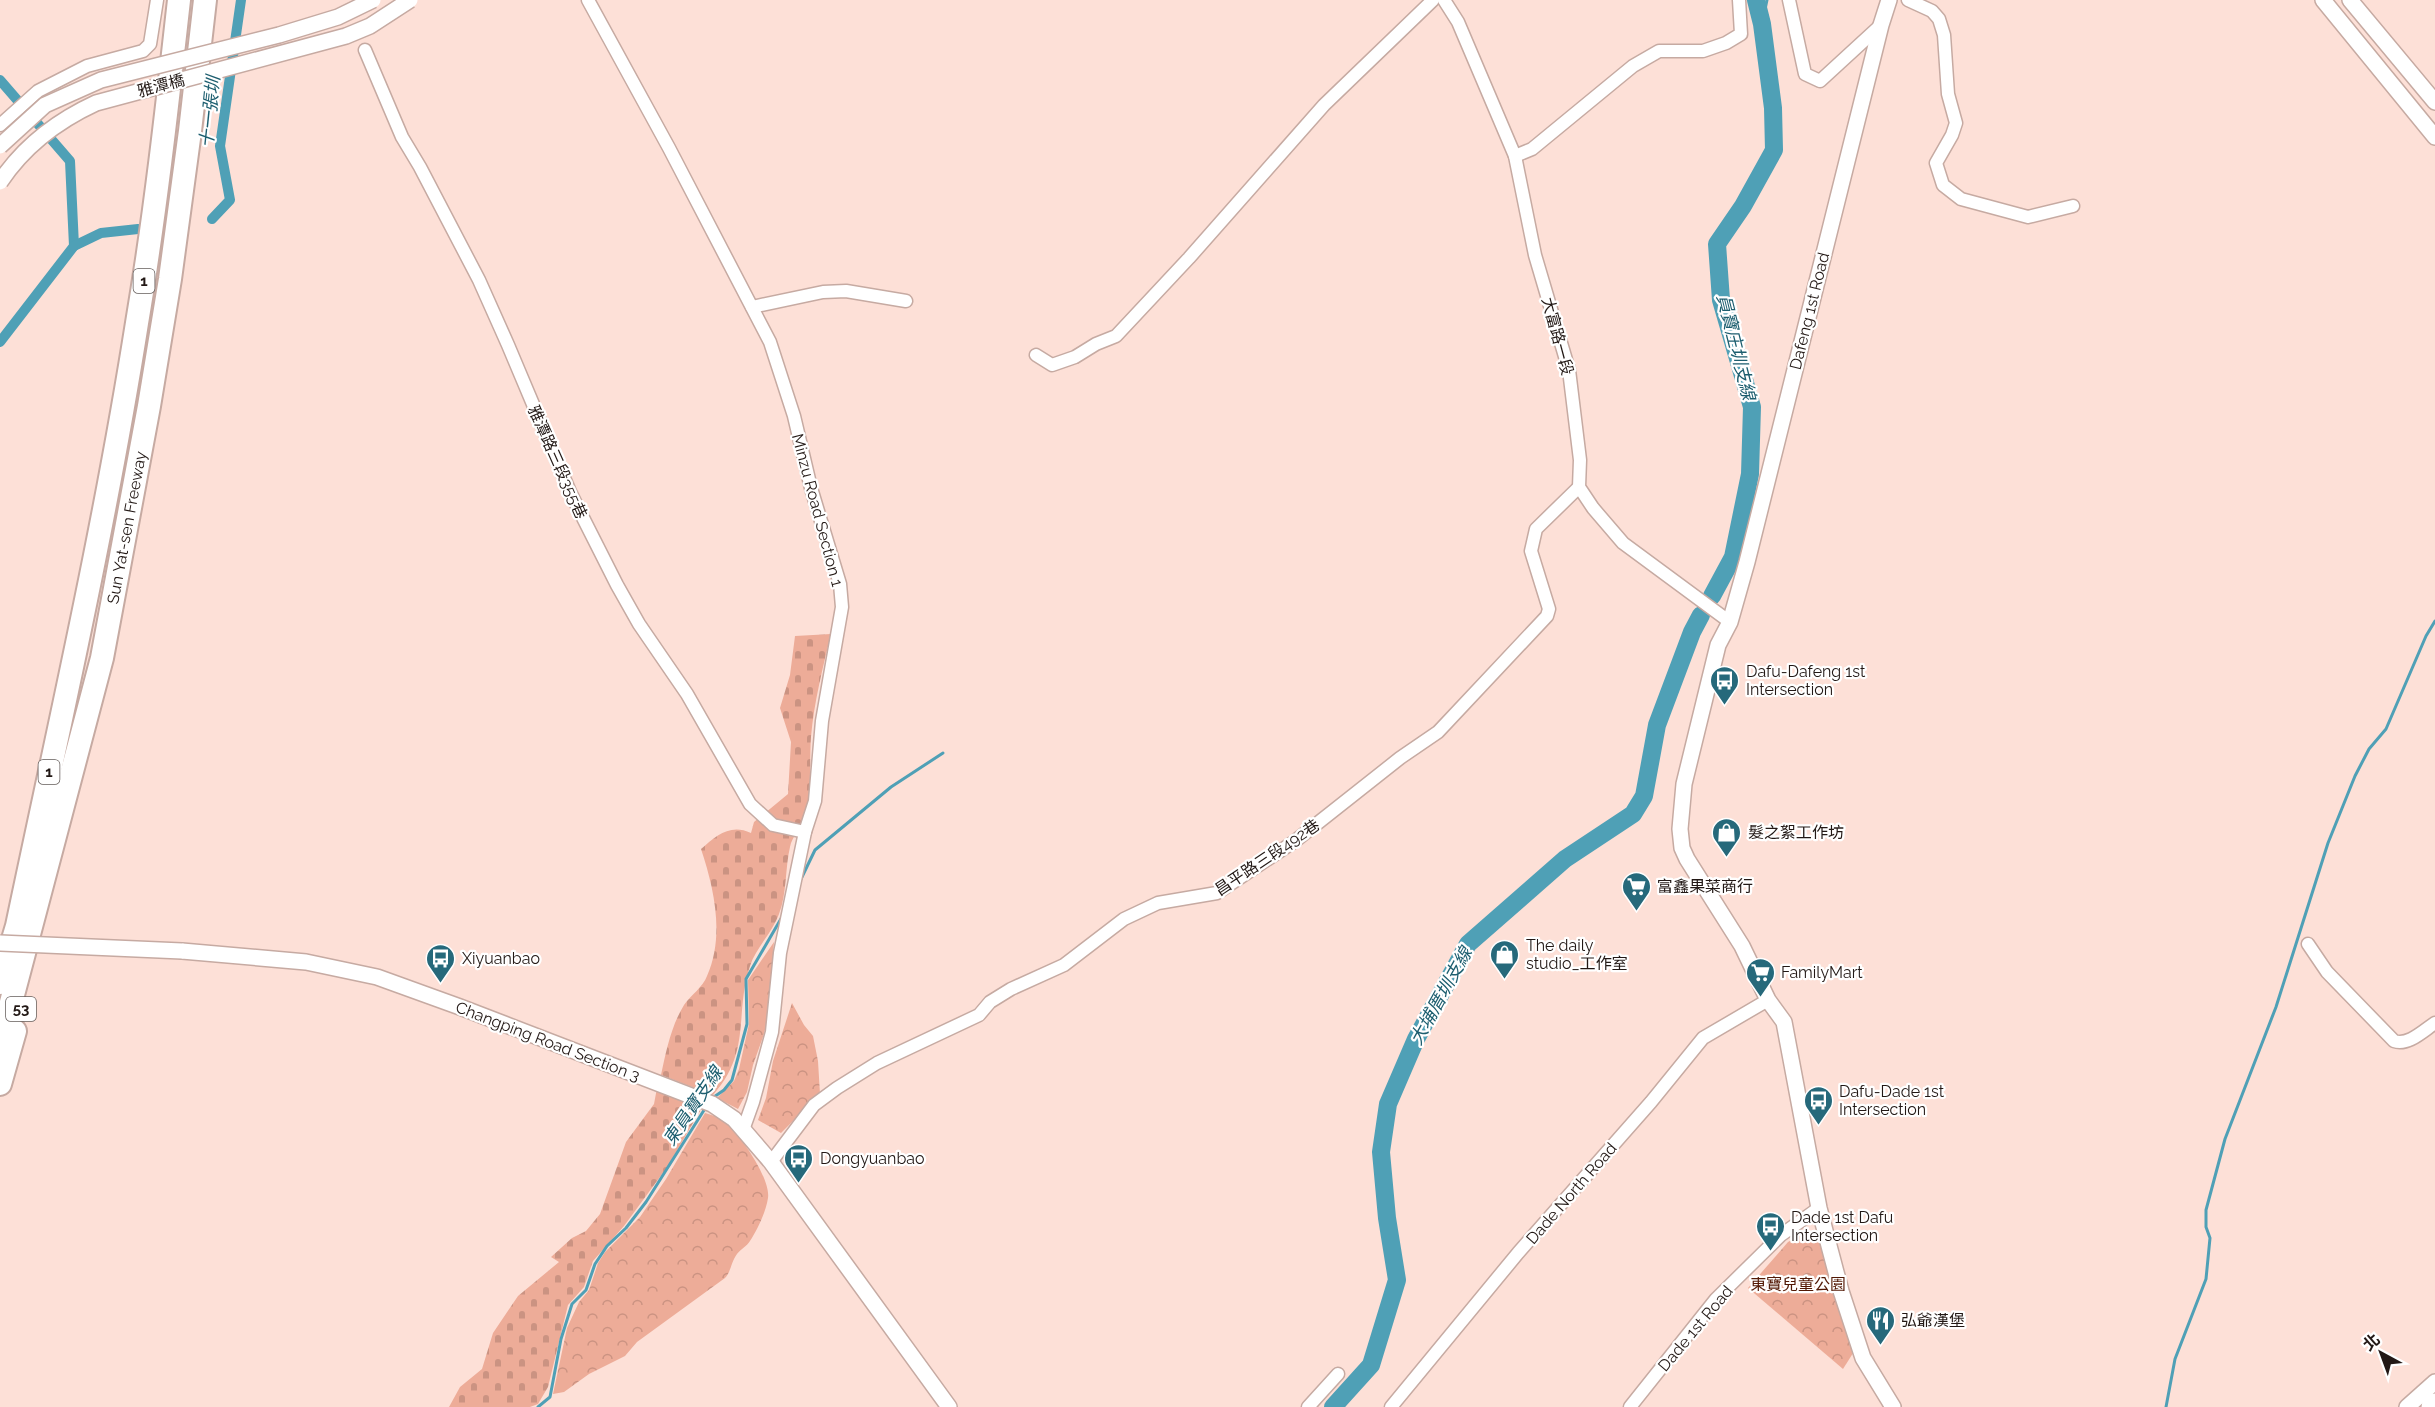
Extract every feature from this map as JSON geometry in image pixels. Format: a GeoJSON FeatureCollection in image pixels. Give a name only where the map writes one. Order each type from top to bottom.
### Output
{"type":"FeatureCollection","features":[{"type":"Feature","properties":{"kind":"highway","name":"Sun Yat-sen Freeway"},"geometry":{"type":"LineString","coordinates":[[0,1044],[24,929],[135,335],[163,152],[179,0]]}},
{"type":"Feature","properties":{"kind":"highway","name":"Sun Yat-sen Freeway"},"geometry":{"type":"LineString","coordinates":[[0,983],[24,929],[102,658],[149,406],[190,131],[205,0]]}},
{"type":"Feature","properties":{"kind":"highway"},"geometry":{"type":"LineString","coordinates":[[0,963],[24,929]]}},
{"type":"Feature","properties":{"kind":"highway","name":"53"},"geometry":{"type":"LineString","coordinates":[[0,1084],[25,992],[24,929]]}},
{"type":"Feature","properties":{"kind":"street"},"geometry":{"type":"LineString","coordinates":[[0,125],[38,92],[87,66],[143,51],[150,44],[158,0]]}},
{"type":"Feature","properties":{"kind":"street","name":"雅潭橋"},"geometry":{"type":"LineString","coordinates":[[0,146],[22,123],[45,105],[101,80],[279,35],[338,17],[373,0]]}},
{"type":"Feature","properties":{"kind":"street","name":"雅潭橋"},"geometry":{"type":"LineString","coordinates":[[0,182],[13,163],[44,134],[72,114],[96,103],[346,36],[370,26],[410,0]]}},
{"type":"Feature","properties":{"kind":"street","name":"Minzu Road Section 1"},"geometry":{"type":"LineString","coordinates":[[588,0],[664,138],[770,342],[794,416],[811,488],[840,584],[842,607],[822,721],[816,801],[805,832],[780,953],[772,1032],[743,1130]]}},
{"type":"Feature","properties":{"kind":"street"},"geometry":{"type":"LineString","coordinates":[[1036,355],[1052,365],[1075,357],[1096,344],[1116,336],[1189,258],[1324,105],[1433,0]]}},
{"type":"Feature","properties":{"kind":"street","name":"大富路一段"},"geometry":{"type":"LineString","coordinates":[[1444,0],[1458,22],[1515,156],[1535,255],[1569,370],[1580,460],[1579,486]]}},
{"type":"Feature","properties":{"kind":"street"},"geometry":{"type":"LineString","coordinates":[[1515,156],[1532,149],[1633,66],[1659,51],[1703,51],[1726,43],[1741,34],[1739,0]]}},
{"type":"Feature","properties":{"kind":"street"},"geometry":{"type":"LineString","coordinates":[[1789,0],[1804,74],[1820,81],[1881,25]]}},
{"type":"Feature","properties":{"kind":"street","name":"Dafeng 1st Road"},"geometry":{"type":"LineString","coordinates":[[1889,0],[1747,562],[1730,622],[1719,645],[1684,784],[1680,829],[1682,848],[1687,859],[1742,946],[1768,1000],[1784,1022],[1819,1208],[1841,1291],[1863,1358],[1893,1406]]}},
{"type":"Feature","properties":{"kind":"street"},"geometry":{"type":"LineString","coordinates":[[1908,0],[1932,11],[1939,20],[1944,35],[1948,94],[1956,123],[1936,163],[1943,184],[1961,198],[2028,218],[2073,206]]}},
{"type":"Feature","properties":{"kind":"street"},"geometry":{"type":"LineString","coordinates":[[2323,0],[2435,136]]}},
{"type":"Feature","properties":{"kind":"street"},"geometry":{"type":"LineString","coordinates":[[2350,0],[2435,102]]}},
{"type":"Feature","properties":{"kind":"street","name":"雅潭路三段355巷"},"geometry":{"type":"LineString","coordinates":[[365,50],[402,138],[420,167],[479,280],[570,492],[617,585],[639,624],[687,694],[750,804],[759,815],[773,825],[805,832]]}},
{"type":"Feature","properties":{"kind":"street"},"geometry":{"type":"LineString","coordinates":[[752,307],[824,291],[846,291],[906,301]]}},
{"type":"Feature","properties":{"kind":"street"},"geometry":{"type":"LineString","coordinates":[[1579,486],[1593,508],[1623,543],[1730,622]]}},
{"type":"Feature","properties":{"kind":"street","name":"昌平路三段492巷"},"geometry":{"type":"LineString","coordinates":[[771,1162],[814,1105],[837,1088],[877,1064],[979,1015],[990,1002],[1011,989],[1064,964],[1124,920],[1158,903],[1217,893],[1295,841],[1400,758],[1438,732],[1547,616],[1549,609],[1531,551],[1536,529],[1579,486]]}},
{"type":"Feature","properties":{"kind":"street","name":"Changping Road Section 3"},"geometry":{"type":"LineString","coordinates":[[0,943],[182,951],[306,962],[377,977],[706,1102],[727,1113],[771,1162],[949,1407]]}},
{"type":"Feature","properties":{"kind":"street"},"geometry":{"type":"LineString","coordinates":[[2308,944],[2327,972],[2394,1041],[2401,1044],[2407,1042],[2435,1023]]}},
{"type":"Feature","properties":{"kind":"street","name":"Dade North Road"},"geometry":{"type":"LineString","coordinates":[[1391,1407],[1518,1253],[1651,1102],[1703,1038],[1768,1000]]}},
{"type":"Feature","properties":{"kind":"street","name":"Dade 1st Road"},"geometry":{"type":"LineString","coordinates":[[1630,1407],[1716,1299],[1781,1235],[1819,1208]]}},
{"type":"Feature","properties":{"kind":"street"},"geometry":{"type":"LineString","coordinates":[[1308,1407],[1338,1374]]}},
{"type":"Feature","properties":{"kind":"street"},"geometry":{"type":"LineString","coordinates":[[2407,1407],[2435,1382]]}},
{"type":"Feature","properties":{"kind":"green space"},"geometry":{"type":"Polygon","coordinates":[[[831,634],[812,724],[807,809],[803,823],[790,847],[779,914],[750,966],[745,984],[738,1048],[725,1079],[713,1095],[661,1075],[676,1022],[684,1005],[705,980],[715,945],[716,912],[701,849],[730,830],[743,830],[751,833],[754,822],[788,794],[791,742],[780,708],[790,675],[795,636],[831,634]]]}},
{"type":"Feature","properties":{"kind":"green space"},"geometry":{"type":"Polygon","coordinates":[[[774,942],[768,1016],[747,1092],[738,1109],[717,1098],[734,1081],[739,1069],[749,1024],[748,980],[774,942]]]}},
{"type":"Feature","properties":{"kind":"green space"},"geometry":{"type":"Polygon","coordinates":[[[792,1003],[813,1036],[818,1061],[820,1094],[781,1133],[758,1120],[766,1098],[773,1061],[792,1003]]]}},
{"type":"Feature","properties":{"kind":"green space"},"geometry":{"type":"Polygon","coordinates":[[[657,1088],[700,1111],[668,1166],[624,1226],[593,1261],[584,1287],[568,1305],[548,1387],[538,1404],[530,1407],[449,1407],[460,1387],[482,1369],[493,1333],[518,1296],[559,1262],[551,1257],[572,1238],[586,1231],[600,1214],[626,1142],[654,1104],[657,1088]]]}},
{"type":"Feature","properties":{"kind":"green space"},"geometry":{"type":"Polygon","coordinates":[[[705,1113],[720,1118],[729,1125],[759,1167],[768,1189],[768,1198],[755,1232],[749,1243],[733,1260],[725,1278],[637,1342],[625,1356],[589,1374],[564,1392],[553,1394],[567,1328],[579,1302],[589,1290],[598,1263],[605,1252],[640,1217],[666,1179],[705,1113]]]}},
{"type":"Feature","properties":{"kind":"green space","name":"東寶兒童公園"},"geometry":{"type":"Polygon","coordinates":[[[1822,1234],[1855,1350],[1843,1369],[1748,1288],[1788,1242],[1799,1236],[1822,1234]]]}},
{"type":"Feature","properties":{"kind":"waterway","name":"十一張圳"},"geometry":{"type":"LineString","coordinates":[[212,219],[230,200],[220,146],[241,0]]}},
{"type":"Feature","properties":{"kind":"waterway","name":"員寶庄圳支線"},"geometry":{"type":"LineString","coordinates":[[1712,596],[1733,557],[1750,474],[1752,407],[1721,300],[1717,244],[1743,206],[1774,150],[1773,108],[1762,24],[1756,0]]}},
{"type":"Feature","properties":{"kind":"waterway"},"geometry":{"type":"LineString","coordinates":[[1762,24],[1767,0]]}},
{"type":"Feature","properties":{"kind":"waterway"},"geometry":{"type":"LineString","coordinates":[[0,80],[70,161],[74,246],[0,342]]}},
{"type":"Feature","properties":{"kind":"waterway","name":"十一張圳"},"geometry":{"type":"LineString","coordinates":[[74,246],[101,233],[138,229]]}},
{"type":"Feature","properties":{"kind":"waterway","name":"大埔厝圳支線"},"geometry":{"type":"LineString","coordinates":[[1333,1407],[1371,1365],[1397,1280],[1387,1218],[1381,1152],[1388,1104],[1416,1039],[1468,944],[1565,859],[1633,814],[1644,796],[1657,725],[1692,632],[1701,615]]}},
{"type":"Feature","properties":{"kind":"waterway"},"geometry":{"type":"LineString","coordinates":[[2166,1407],[2175,1359],[2206,1279],[2210,1238],[2206,1227],[2206,1210],[2225,1139],[2276,1007],[2328,843],[2355,776],[2369,749],[2386,729],[2426,636],[2435,621]]}},
{"type":"Feature","properties":{"kind":"waterway","name":"東員寶支線"},"geometry":{"type":"LineString","coordinates":[[801,879],[815,850],[891,787],[943,753]]}},
{"type":"Feature","properties":{"kind":"waterway","name":"東員寶支線"},"geometry":{"type":"LineString","coordinates":[[711,1099],[724,1090],[732,1080],[747,1024],[746,979],[782,917]]}},
{"type":"Feature","properties":{"kind":"waterway","name":"東員寶支線"},"geometry":{"type":"LineString","coordinates":[[538,1407],[550,1397],[561,1339],[572,1304],[586,1290],[595,1264],[607,1246],[626,1228],[646,1202],[706,1107]]}},
{"type":"Feature","properties":{"kind":"place","name":"Dafu-Dafeng 1st Intersection"},"geometry":{"type":"Point","coordinates":[1725,706]}},
{"type":"Feature","properties":{"kind":"place","name":"髮之絮工作坊"},"geometry":{"type":"Point","coordinates":[1727,858]}},
{"type":"Feature","properties":{"kind":"place","name":"富鑫果菜商行"},"geometry":{"type":"Point","coordinates":[1636,912]}},
{"type":"Feature","properties":{"kind":"place","name":"The daily studio_工作室"},"geometry":{"type":"Point","coordinates":[1505,980]}},
{"type":"Feature","properties":{"kind":"place","name":"Xiyuanbao"},"geometry":{"type":"Point","coordinates":[441,984]}},
{"type":"Feature","properties":{"kind":"place","name":"FamilyMart"},"geometry":{"type":"Point","coordinates":[1760,998]}},
{"type":"Feature","properties":{"kind":"place","name":"Dafu-Dade 1st Intersection"},"geometry":{"type":"Point","coordinates":[1818,1126]}},
{"type":"Feature","properties":{"kind":"place","name":"Dongyuanbao"},"geometry":{"type":"Point","coordinates":[799,1184]}},
{"type":"Feature","properties":{"kind":"place","name":"Dade 1st Dafu Intersection"},"geometry":{"type":"Point","coordinates":[1770,1252]}},
{"type":"Feature","properties":{"kind":"place","name":"弘爺漢堡"},"geometry":{"type":"Point","coordinates":[1880,1346]}}]}
